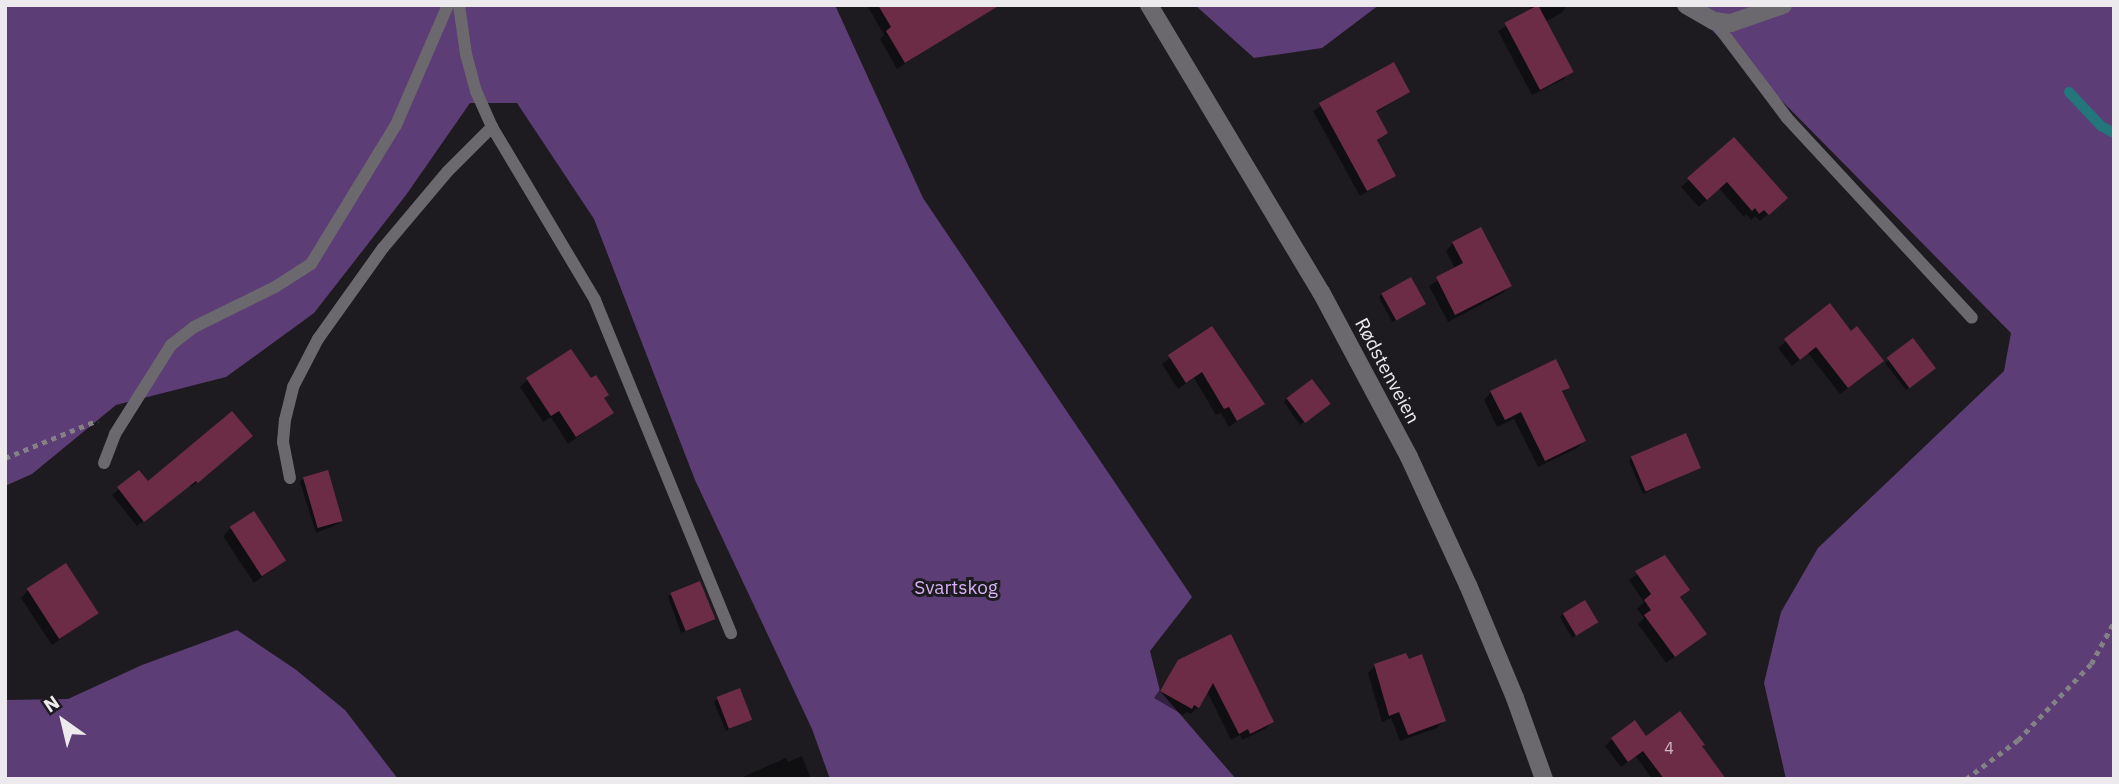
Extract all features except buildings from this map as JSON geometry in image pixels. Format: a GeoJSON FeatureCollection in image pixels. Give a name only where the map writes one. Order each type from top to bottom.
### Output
{"type":"FeatureCollection","features":[{"type":"Feature","properties":{"kind":"street","name":"Rødstenveien"},"geometry":{"type":"LineString","coordinates":[[1149,5],[1321,292],[1409,457],[1484,622],[1544,779]]}},
{"type":"Feature","properties":{"kind":"street"},"geometry":{"type":"LineString","coordinates":[[1686,5],[1714,21],[1731,23],[1783,5]]}},
{"type":"Feature","properties":{"kind":"lane"},"geometry":{"type":"LineString","coordinates":[[104,463],[115,434],[157,362],[180,336],[275,287],[311,264],[396,125],[448,5]]}},
{"type":"Feature","properties":{"kind":"lane"},"geometry":{"type":"LineString","coordinates":[[459,5],[466,54],[476,91],[492,127],[595,300],[731,633]]}},
{"type":"Feature","properties":{"kind":"lane"},"geometry":{"type":"LineString","coordinates":[[1714,21],[1787,118],[1972,317]]}},
{"type":"Feature","properties":{"kind":"lane"},"geometry":{"type":"LineString","coordinates":[[290,478],[283,442],[285,420],[293,387],[318,339],[383,248],[454,164],[492,127]]}},
{"type":"Feature","properties":{"kind":"path"},"geometry":{"type":"LineString","coordinates":[[5,458],[132,406]]}},
{"type":"Feature","properties":{"kind":"path"},"geometry":{"type":"LineString","coordinates":[[1966,779],[2018,740],[2091,664],[2114,622]]}},
{"type":"Feature","properties":{"kind":"green space","name":"Svartskog"},"geometry":{"type":"Polygon","coordinates":[[[5,5],[835,5],[923,198],[1192,597],[1150,651],[1160,691],[1236,779],[830,779],[812,729],[695,480],[594,219],[517,103],[470,103],[406,195],[314,313],[226,377],[116,405],[32,474],[5,486],[5,5]]]}},
{"type":"Feature","properties":{"kind":"green space"},"geometry":{"type":"Polygon","coordinates":[[[1195,5],[1379,5],[1322,48],[1254,58],[1195,5]]]}},
{"type":"Feature","properties":{"kind":"green space"},"geometry":{"type":"Polygon","coordinates":[[[1687,5],[2114,5],[2114,779],[1786,779],[1764,683],[1781,612],[1818,548],[2004,371],[2011,333],[1687,5]]]}},
{"type":"Feature","properties":{"kind":"green space"},"geometry":{"type":"Polygon","coordinates":[[[237,630],[295,669],[345,710],[398,779],[5,779],[5,700],[68,699],[142,665],[237,630]]]}},
{"type":"Feature","properties":{"kind":"waterway"},"geometry":{"type":"LineString","coordinates":[[2069,92],[2101,126],[2114,133]]}}]}
